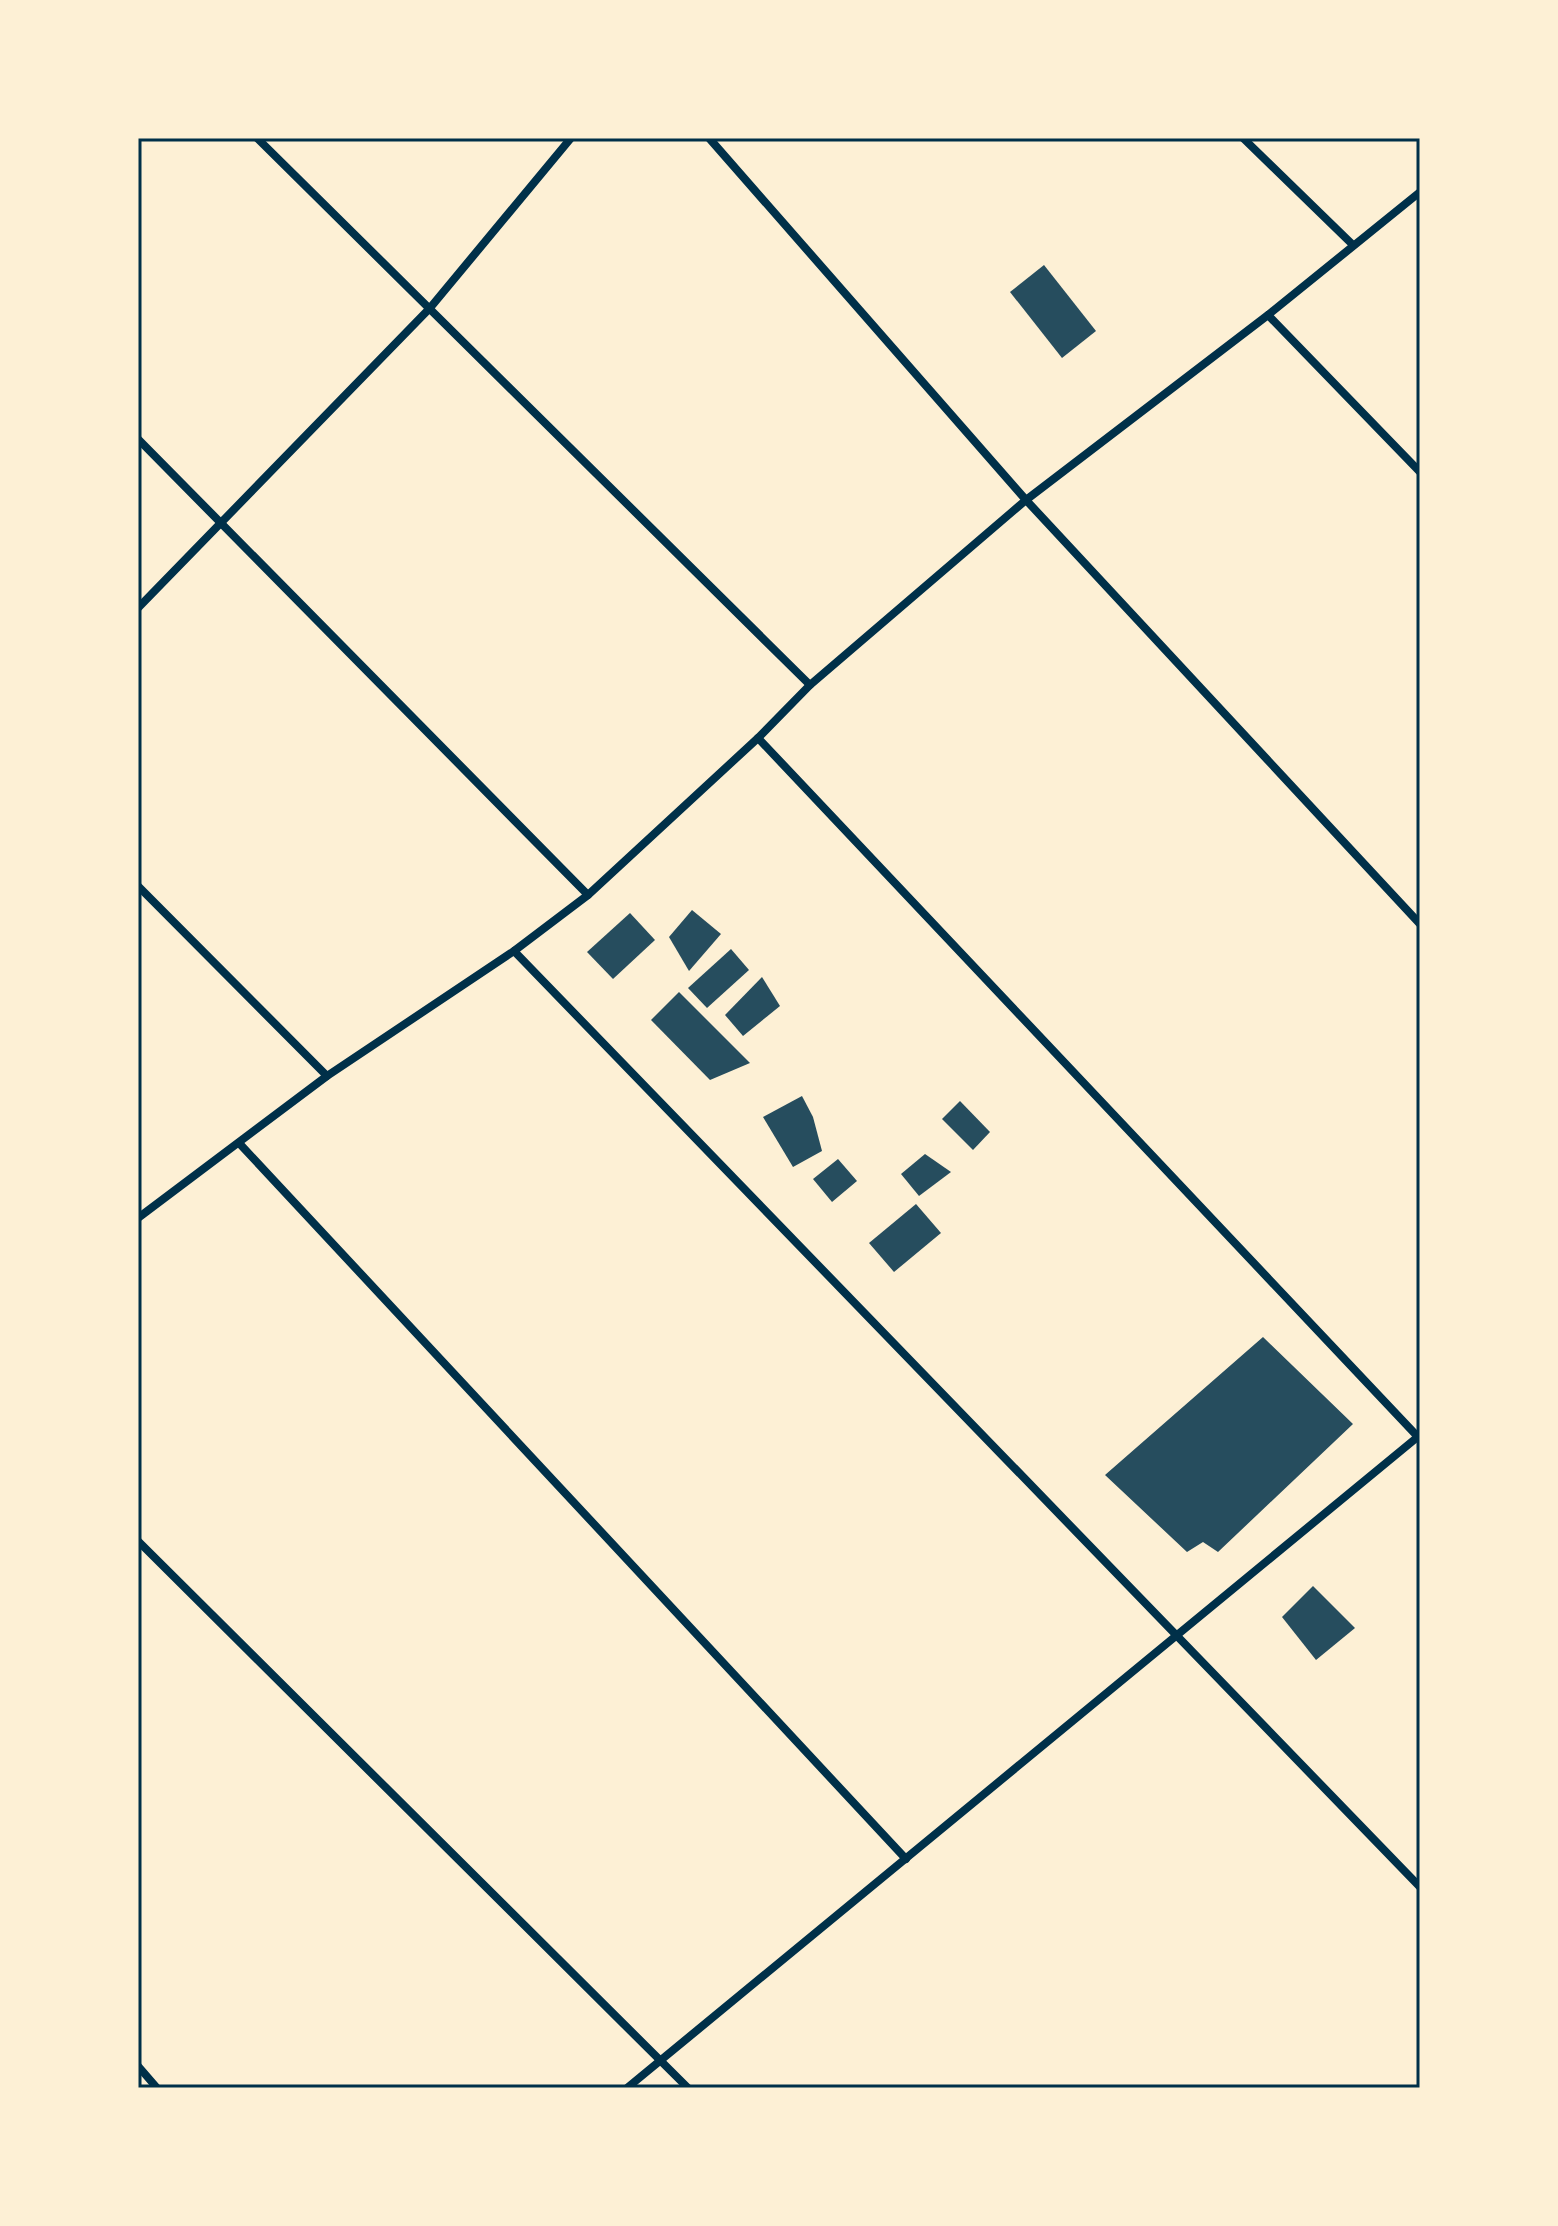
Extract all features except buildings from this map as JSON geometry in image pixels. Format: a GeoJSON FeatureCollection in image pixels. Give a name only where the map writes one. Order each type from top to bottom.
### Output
{"type":"FeatureCollection","features":[{"type":"Feature","properties":{"kind":"street"},"geometry":{"type":"LineString","coordinates":[[257,138],[810,685]]}},
{"type":"Feature","properties":{"kind":"street"},"geometry":{"type":"LineString","coordinates":[[138,608],[430,308],[571,138]]}},
{"type":"Feature","properties":{"kind":"street"},"geometry":{"type":"LineString","coordinates":[[709,138],[1026,500],[1420,924]]}},
{"type":"Feature","properties":{"kind":"street"},"geometry":{"type":"LineString","coordinates":[[1243,138],[1353,245]]}},
{"type":"Feature","properties":{"kind":"street"},"geometry":{"type":"LineString","coordinates":[[138,1218],[327,1076],[514,951],[588,895],[758,738],[810,685],[1026,500],[1268,315],[1420,192]]}},
{"type":"Feature","properties":{"kind":"street"},"geometry":{"type":"LineString","coordinates":[[1268,315],[1420,472]]}},
{"type":"Feature","properties":{"kind":"street"},"geometry":{"type":"LineString","coordinates":[[138,439],[588,895]]}},
{"type":"Feature","properties":{"kind":"street"},"geometry":{"type":"LineString","coordinates":[[627,2088],[1419,1436],[758,738]]}},
{"type":"Feature","properties":{"kind":"street"},"geometry":{"type":"LineString","coordinates":[[138,886],[327,1076]]}},
{"type":"Feature","properties":{"kind":"street"},"geometry":{"type":"LineString","coordinates":[[514,951],[1420,1887]]}},
{"type":"Feature","properties":{"kind":"street"},"geometry":{"type":"LineString","coordinates":[[239,1143],[906,1859]]}},
{"type":"Feature","properties":{"kind":"street"},"geometry":{"type":"LineString","coordinates":[[138,1541],[688,2088]]}},
{"type":"Feature","properties":{"kind":"street"},"geometry":{"type":"LineString","coordinates":[[138,2066],[157,2088]]}}]}
